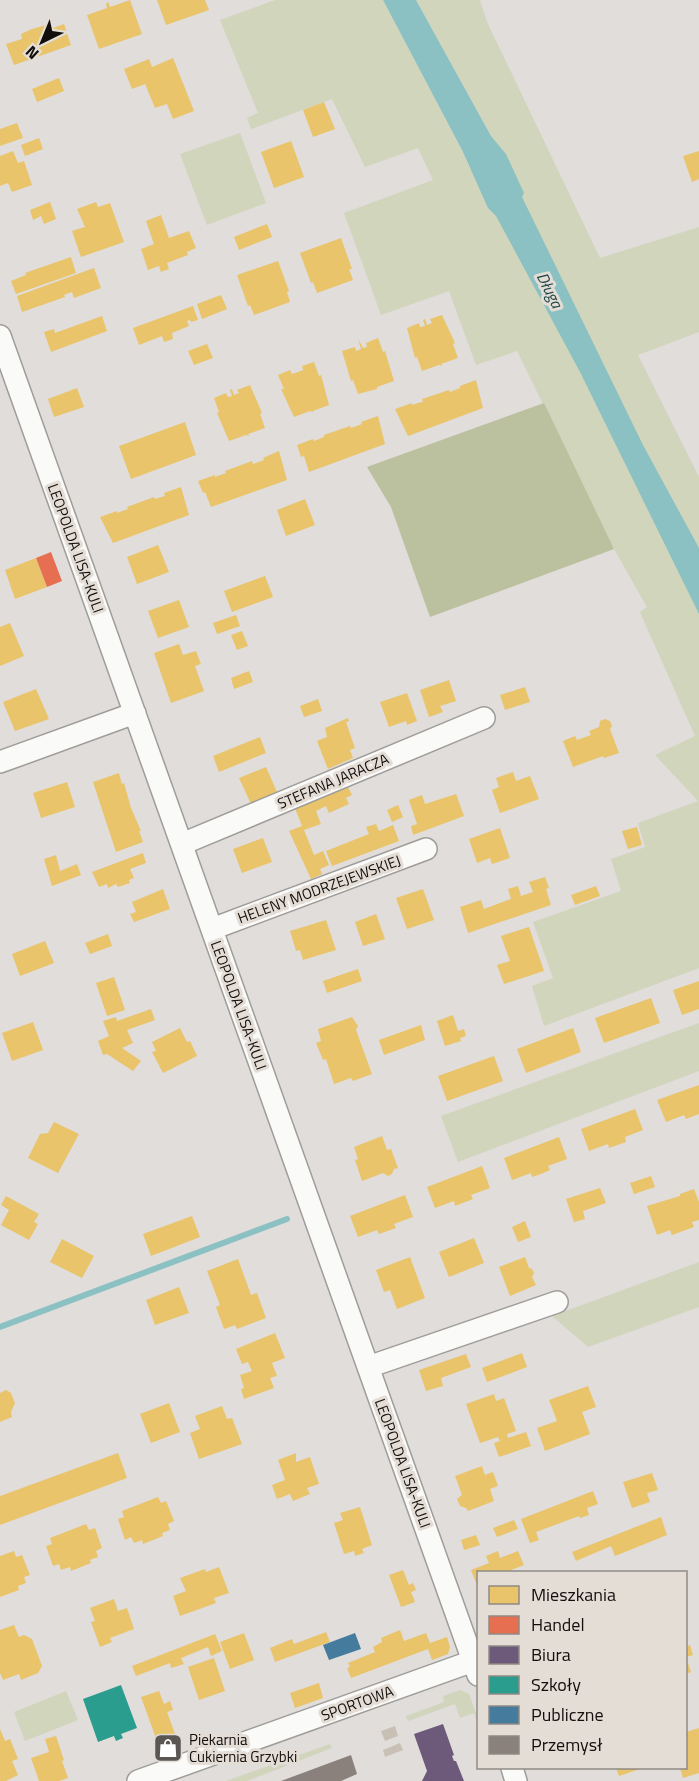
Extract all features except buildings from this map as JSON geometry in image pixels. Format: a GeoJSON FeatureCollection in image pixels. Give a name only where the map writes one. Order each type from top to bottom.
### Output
{"type":"FeatureCollection","features":[{"type":"Feature","properties":{"kind":"street","name":"LEOPOLDA LISA-KULI"},"geometry":{"type":"LineString","coordinates":[[0,336],[476,1668]]}},
{"type":"Feature","properties":{"kind":"street"},"geometry":{"type":"LineString","coordinates":[[0,762],[135,713]]}},
{"type":"Feature","properties":{"kind":"street","name":"STEFANA JARACZA"},"geometry":{"type":"LineString","coordinates":[[182,844],[484,718]]}},
{"type":"Feature","properties":{"kind":"street","name":"HELENY MODRZEJEWSKIEJ"},"geometry":{"type":"LineString","coordinates":[[212,929],[426,849]]}},
{"type":"Feature","properties":{"kind":"street"},"geometry":{"type":"LineString","coordinates":[[368,1367],[557,1302]]}},
{"type":"Feature","properties":{"kind":"street","name":"SPORTOWA"},"geometry":{"type":"LineString","coordinates":[[138,1781],[476,1668]]}},
{"type":"Feature","properties":{"kind":"green space"},"geometry":{"type":"Polygon","coordinates":[[[275,0],[383,0],[470,169],[505,154],[491,136],[416,0],[480,0],[487,22],[600,258],[699,227],[699,332],[638,355],[699,477],[699,968],[544,1026],[532,986],[553,978],[533,922],[621,891],[611,859],[645,847],[638,823],[698,801],[655,755],[695,736],[640,612],[647,607],[614,549],[517,351],[476,365],[449,291],[381,315],[344,213],[433,180],[418,148],[365,167],[332,99],[251,129],[247,118],[258,113],[220,20],[275,0]]]}},
{"type":"Feature","properties":{"kind":"green space"},"geometry":{"type":"Polygon","coordinates":[[[240,133],[266,203],[207,225],[180,154],[240,133]]]}},
{"type":"Feature","properties":{"kind":"green space"},"geometry":{"type":"Polygon","coordinates":[[[544,403],[614,549],[430,617],[391,507],[367,467],[544,403]]]}},
{"type":"Feature","properties":{"kind":"green space"},"geometry":{"type":"Polygon","coordinates":[[[699,1023],[699,1071],[458,1162],[441,1116],[699,1023]]]}},
{"type":"Feature","properties":{"kind":"green space"},"geometry":{"type":"Polygon","coordinates":[[[699,1262],[699,1307],[588,1347],[552,1316],[699,1262]]]}},
{"type":"Feature","properties":{"kind":"green space"},"geometry":{"type":"Polygon","coordinates":[[[460,1690],[469,1694],[477,1722],[474,1713],[460,1718],[455,1704],[408,1721],[406,1716],[444,1702],[443,1696],[460,1690]]]}},
{"type":"Feature","properties":{"kind":"green space"},"geometry":{"type":"Polygon","coordinates":[[[66,1691],[78,1720],[25,1741],[14,1712],[66,1691]]]}},
{"type":"Feature","properties":{"kind":"green space"},"geometry":{"type":"Polygon","coordinates":[[[330,1744],[332,1748],[247,1781],[226,1781],[330,1744]]]}},
{"type":"Feature","properties":{"kind":"water","name":"Długa"},"geometry":{"type":"Polygon","coordinates":[[[383,0],[416,0],[491,136],[506,154],[524,193],[522,197],[643,445],[699,548],[699,614],[580,372],[496,216],[488,208],[462,150],[383,0]]]}},
{"type":"Feature","properties":{"kind":"waterway"},"geometry":{"type":"LineString","coordinates":[[0,1327],[287,1219]]}},
{"type":"Feature","properties":{"kind":"place","name":"Piekarnia Cukiernia Grzybki"},"geometry":{"type":"Point","coordinates":[168,1748]}}]}
